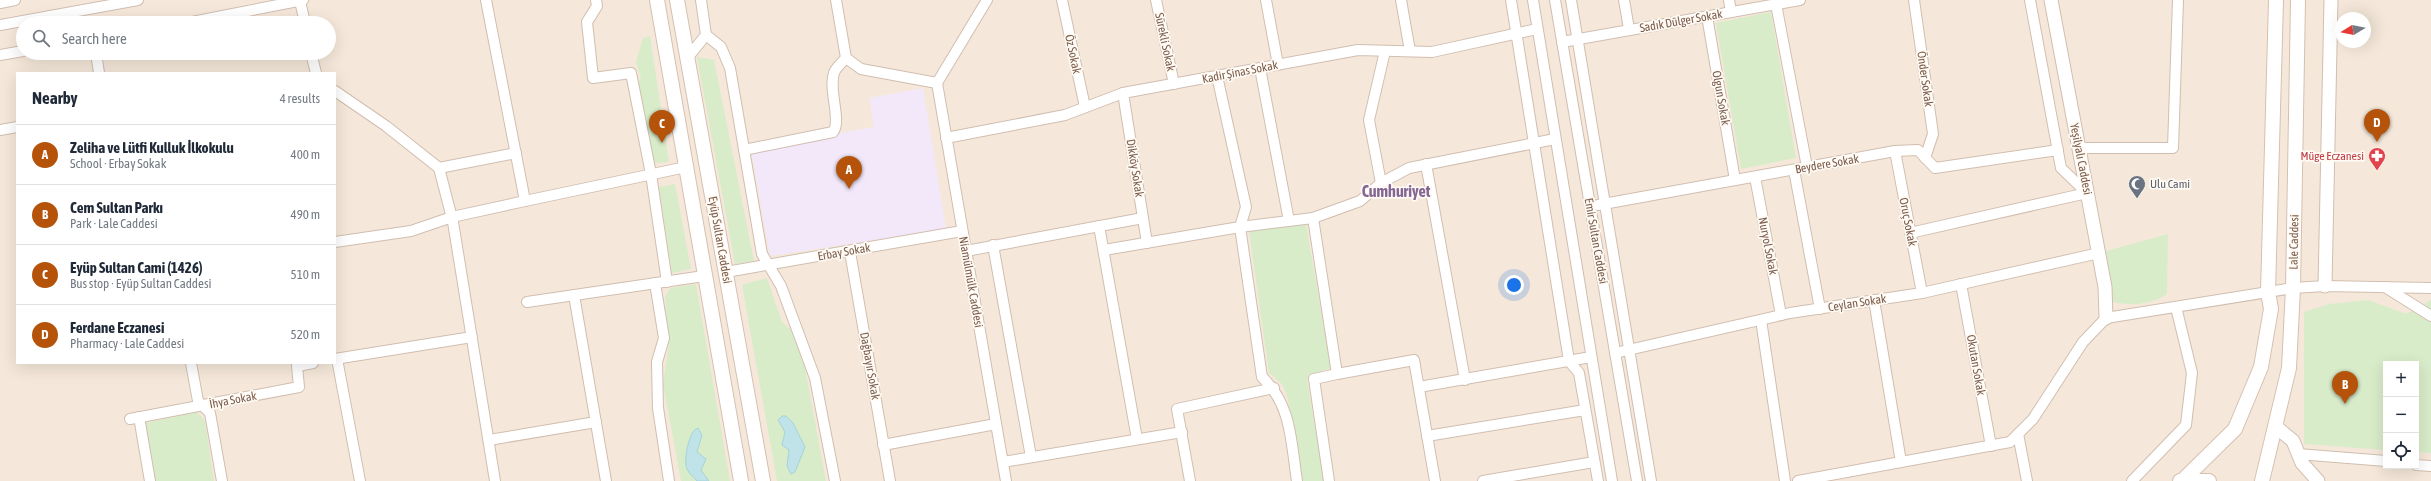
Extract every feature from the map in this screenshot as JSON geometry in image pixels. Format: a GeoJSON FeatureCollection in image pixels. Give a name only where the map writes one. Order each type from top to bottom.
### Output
{"type":"FeatureCollection","features":[{"type":"Feature","properties":{"kind":"main road","name":"Eyüp Sultan Caddesi"},"geometry":{"type":"LineString","coordinates":[[677,0],[763,481]]}},
{"type":"Feature","properties":{"kind":"main road","name":"Lale Caddesi"},"geometry":{"type":"LineString","coordinates":[[2181,480],[2235,429],[2261,367],[2271,309],[2268,292],[2276,0]]}},
{"type":"Feature","properties":{"kind":"main road","name":"Lale Caddesi"},"geometry":{"type":"LineString","coordinates":[[2262,481],[2289,368],[2293,288],[2298,0]]}},
{"type":"Feature","properties":{"kind":"main road","name":"Eyüp Sultan Caddesi"},"geometry":{"type":"LineString","coordinates":[[657,2],[741,481]]}},
{"type":"Feature","properties":{"kind":"main road"},"geometry":{"type":"LineString","coordinates":[[2181,480],[2209,481]]}},
{"type":"Feature","properties":{"kind":"street"},"geometry":{"type":"LineString","coordinates":[[0,3],[15,0]]}},
{"type":"Feature","properties":{"kind":"street"},"geometry":{"type":"LineString","coordinates":[[50,16],[138,0]]}},
{"type":"Feature","properties":{"kind":"street"},"geometry":{"type":"LineString","coordinates":[[223,16],[302,0],[304,16]]}},
{"type":"Feature","properties":{"kind":"street"},"geometry":{"type":"LineString","coordinates":[[486,0],[526,201]]}},
{"type":"Feature","properties":{"kind":"street"},"geometry":{"type":"LineString","coordinates":[[596,0],[597,6],[587,22],[593,78],[631,73],[651,174],[667,282]]}},
{"type":"Feature","properties":{"kind":"street"},"geometry":{"type":"LineString","coordinates":[[701,0],[706,35],[721,47],[730,68],[762,254],[767,265],[781,286],[815,378],[835,481]]}},
{"type":"Feature","properties":{"kind":"street"},"geometry":{"type":"LineString","coordinates":[[836,0],[846,58],[860,69],[937,83],[987,0]]}},
{"type":"Feature","properties":{"kind":"street","name":"Öz Sokak"},"geometry":{"type":"LineString","coordinates":[[1062,0],[1085,107]]}},
{"type":"Feature","properties":{"kind":"street","name":"Sürekli Sokak"},"geometry":{"type":"LineString","coordinates":[[1156,0],[1174,84]]}},
{"type":"Feature","properties":{"kind":"street"},"geometry":{"type":"LineString","coordinates":[[1266,0],[1278,65]]}},
{"type":"Feature","properties":{"kind":"street"},"geometry":{"type":"LineString","coordinates":[[1401,0],[1410,51]]}},
{"type":"Feature","properties":{"kind":"street"},"geometry":{"type":"LineString","coordinates":[[1511,0],[1518,33],[1569,362],[1579,373],[1598,481]]}},
{"type":"Feature","properties":{"kind":"street","name":"Emir Sultan Caddesi"},"geometry":{"type":"LineString","coordinates":[[1533,0],[1612,481]]}},
{"type":"Feature","properties":{"kind":"street","name":"Emir Sultan Caddesi"},"geometry":{"type":"LineString","coordinates":[[1555,0],[1637,481]]}},
{"type":"Feature","properties":{"kind":"street"},"geometry":{"type":"LineString","coordinates":[[1571,0],[1651,481]]}},
{"type":"Feature","properties":{"kind":"street"},"geometry":{"type":"LineString","coordinates":[[1624,0],[1629,29]]}},
{"type":"Feature","properties":{"kind":"street"},"geometry":{"type":"LineString","coordinates":[[1728,0],[1731,12]]}},
{"type":"Feature","properties":{"kind":"street","name":"Sadık Dülger Sokak"},"geometry":{"type":"LineString","coordinates":[[1562,42],[1800,0]]}},
{"type":"Feature","properties":{"kind":"street","name":"Önder Sokak"},"geometry":{"type":"LineString","coordinates":[[1914,0],[1932,134],[1925,158]]}},
{"type":"Feature","properties":{"kind":"street"},"geometry":{"type":"LineString","coordinates":[[2030,0],[2061,168],[2087,193]]}},
{"type":"Feature","properties":{"kind":"street","name":"Yeşilyalı Caddesi"},"geometry":{"type":"LineString","coordinates":[[2051,0],[2105,287],[2106,318]]}},
{"type":"Feature","properties":{"kind":"street"},"geometry":{"type":"LineString","coordinates":[[2079,148],[2173,148],[2178,0]]}},
{"type":"Feature","properties":{"kind":"street"},"geometry":{"type":"LineString","coordinates":[[2324,286],[2331,0]]}},
{"type":"Feature","properties":{"kind":"street"},"geometry":{"type":"LineString","coordinates":[[1776,4],[1807,167]]}},
{"type":"Feature","properties":{"kind":"street","name":"Olgun Sokak"},"geometry":{"type":"LineString","coordinates":[[1706,16],[1735,180]]}},
{"type":"Feature","properties":{"kind":"street"},"geometry":{"type":"LineString","coordinates":[[0,25],[16,22]]}},
{"type":"Feature","properties":{"kind":"street","name":"Kadir Şinas Sokak"},"geometry":{"type":"LineString","coordinates":[[946,138],[1065,115],[1123,93],[1358,50],[1432,52],[1537,29]]}},
{"type":"Feature","properties":{"kind":"street"},"geometry":{"type":"LineString","coordinates":[[688,57],[706,35]]}},
{"type":"Feature","properties":{"kind":"street"},"geometry":{"type":"LineString","coordinates":[[1380,183],[1369,120],[1384,50]]}},
{"type":"Feature","properties":{"kind":"street"},"geometry":{"type":"LineString","coordinates":[[0,55],[16,52]]}},
{"type":"Feature","properties":{"kind":"street"},"geometry":{"type":"LineString","coordinates":[[744,150],[833,132],[836,125],[831,89],[835,72],[846,58]]}},
{"type":"Feature","properties":{"kind":"street"},"geometry":{"type":"LineString","coordinates":[[97,60],[99,72]]}},
{"type":"Feature","properties":{"kind":"street"},"geometry":{"type":"LineString","coordinates":[[313,60],[316,72]]}},
{"type":"Feature","properties":{"kind":"street"},"geometry":{"type":"LineString","coordinates":[[1260,68],[1289,221]]}},
{"type":"Feature","properties":{"kind":"street"},"geometry":{"type":"LineString","coordinates":[[1217,76],[1246,207],[1240,227],[1262,377],[1274,388],[1286,411],[1297,481]]}},
{"type":"Feature","properties":{"kind":"street","name":"Niamülmülk Caddesi"},"geometry":{"type":"LineString","coordinates":[[937,83],[1006,481]]}},
{"type":"Feature","properties":{"kind":"street"},"geometry":{"type":"LineString","coordinates":[[336,92],[386,126],[439,168],[452,217],[495,481]]}},
{"type":"Feature","properties":{"kind":"street","name":"Dikköy Sokak"},"geometry":{"type":"LineString","coordinates":[[1123,93],[1147,243]]}},
{"type":"Feature","properties":{"kind":"street"},"geometry":{"type":"LineString","coordinates":[[0,130],[16,127]]}},
{"type":"Feature","properties":{"kind":"street"},"geometry":{"type":"LineString","coordinates":[[1104,250],[1240,227],[1313,218],[1360,200],[1380,183],[1409,168],[1555,139]]}},
{"type":"Feature","properties":{"kind":"street","name":"Beydere Sokak"},"geometry":{"type":"LineString","coordinates":[[1590,207],[1895,151],[1918,150],[1935,168],[2058,150]]}},
{"type":"Feature","properties":{"kind":"street","name":"Oruç Sokak"},"geometry":{"type":"LineString","coordinates":[[1895,151],[1922,293]]}},
{"type":"Feature","properties":{"kind":"street"},"geometry":{"type":"LineString","coordinates":[[439,168],[516,153]]}},
{"type":"Feature","properties":{"kind":"street"},"geometry":{"type":"LineString","coordinates":[[1426,164],[1464,380]]}},
{"type":"Feature","properties":{"kind":"street"},"geometry":{"type":"LineString","coordinates":[[336,242],[411,231],[452,217],[686,167]]}},
{"type":"Feature","properties":{"kind":"street"},"geometry":{"type":"LineString","coordinates":[[1794,170],[1820,309]]}},
{"type":"Feature","properties":{"kind":"street","name":"Nuryol Sokak"},"geometry":{"type":"LineString","coordinates":[[1755,177],[1781,315]]}},
{"type":"Feature","properties":{"kind":"street"},"geometry":{"type":"LineString","coordinates":[[1910,234],[2087,193]]}},
{"type":"Feature","properties":{"kind":"street"},"geometry":{"type":"LineString","coordinates":[[966,250],[1143,218]]}},
{"type":"Feature","properties":{"kind":"street"},"geometry":{"type":"LineString","coordinates":[[1313,218],[1337,374]]}},
{"type":"Feature","properties":{"kind":"street"},"geometry":{"type":"LineString","coordinates":[[1099,226],[1137,440]]}},
{"type":"Feature","properties":{"kind":"street","name":"Erbay Sokak"},"geometry":{"type":"LineString","coordinates":[[726,272],[850,252],[962,230]]}},
{"type":"Feature","properties":{"kind":"street"},"geometry":{"type":"LineString","coordinates":[[993,245],[1031,457]]}},
{"type":"Feature","properties":{"kind":"street","name":"Dağbayır Sokak"},"geometry":{"type":"LineString","coordinates":[[850,252],[890,481]]}},
{"type":"Feature","properties":{"kind":"street","name":"Ceylan Sokak"},"geometry":{"type":"LineString","coordinates":[[1615,353],[1781,315],[1922,293],[2099,253]]}},
{"type":"Feature","properties":{"kind":"street"},"geometry":{"type":"LineString","coordinates":[[527,302],[704,276]]}},
{"type":"Feature","properties":{"kind":"street"},"geometry":{"type":"LineString","coordinates":[[655,283],[664,338],[658,362],[658,408],[669,481]]}},
{"type":"Feature","properties":{"kind":"street","name":"Okutan Sokak"},"geometry":{"type":"LineString","coordinates":[[1961,284],[1991,446]]}},
{"type":"Feature","properties":{"kind":"street"},"geometry":{"type":"LineString","coordinates":[[1800,481],[2010,442],[2033,419],[2083,342],[2106,318],[2293,288],[2324,286],[2384,286],[2431,288]]}},
{"type":"Feature","properties":{"kind":"street"},"geometry":{"type":"LineString","coordinates":[[2384,286],[2431,316]]}},
{"type":"Feature","properties":{"kind":"street"},"geometry":{"type":"LineString","coordinates":[[574,295],[606,481]]}},
{"type":"Feature","properties":{"kind":"street"},"geometry":{"type":"LineString","coordinates":[[1874,300],[1901,462]]}},
{"type":"Feature","properties":{"kind":"street"},"geometry":{"type":"LineString","coordinates":[[2132,481],[2186,425],[2192,372],[2176,307]]}},
{"type":"Feature","properties":{"kind":"street"},"geometry":{"type":"LineString","coordinates":[[1761,320],[1784,481]]}},
{"type":"Feature","properties":{"kind":"street"},"geometry":{"type":"LineString","coordinates":[[360,481],[336,359],[472,337]]}},
{"type":"Feature","properties":{"kind":"street"},"geometry":{"type":"LineString","coordinates":[[1419,387],[1591,358]]}},
{"type":"Feature","properties":{"kind":"street"},"geometry":{"type":"LineString","coordinates":[[1329,481],[1314,380],[1337,374],[1414,360],[1435,481]]}},
{"type":"Feature","properties":{"kind":"street"},"geometry":{"type":"LineString","coordinates":[[191,364],[198,401],[206,409],[222,481]]}},
{"type":"Feature","properties":{"kind":"street","name":"İhya Sokak"},"geometry":{"type":"LineString","coordinates":[[150,481],[135,418],[206,409],[299,387],[297,364]]}},
{"type":"Feature","properties":{"kind":"street"},"geometry":{"type":"LineString","coordinates":[[1190,481],[1182,432],[1176,409],[1274,388]]}},
{"type":"Feature","properties":{"kind":"street"},"geometry":{"type":"LineString","coordinates":[[1428,436],[1585,410]]}},
{"type":"Feature","properties":{"kind":"street"},"geometry":{"type":"LineString","coordinates":[[489,440],[596,422]]}},
{"type":"Feature","properties":{"kind":"street"},"geometry":{"type":"LineString","coordinates":[[883,445],[996,424]]}},
{"type":"Feature","properties":{"kind":"street"},"geometry":{"type":"LineString","coordinates":[[2275,426],[2293,441],[2302,463],[2318,481]]}},
{"type":"Feature","properties":{"kind":"street"},"geometry":{"type":"LineString","coordinates":[[1003,462],[1182,432]]}},
{"type":"Feature","properties":{"kind":"street"},"geometry":{"type":"LineString","coordinates":[[2018,434],[2027,481]]}},
{"type":"Feature","properties":{"kind":"street"},"geometry":{"type":"LineString","coordinates":[[2298,454],[2383,461]]}},
{"type":"Feature","properties":{"kind":"street"},"geometry":{"type":"LineString","coordinates":[[1482,481],[1594,462]]}},
{"type":"Feature","properties":{"kind":"street"},"geometry":{"type":"LineString","coordinates":[[2419,465],[2431,466]]}},
{"type":"Feature","properties":{"kind":"shaded area"},"geometry":{"type":"Polygon","coordinates":[[[0,0],[2431,0],[2431,481],[0,481],[0,0]]]}},
{"type":"Feature","properties":{"kind":"shaded area"},"geometry":{"type":"Polygon","coordinates":[[[923,88],[946,229],[770,256],[751,149],[874,127],[869,98],[923,88]]]}},
{"type":"Feature","properties":{"kind":"green space"},"geometry":{"type":"Polygon","coordinates":[[[1771,12],[1796,158],[1741,169],[1716,23],[1771,12]]]}},
{"type":"Feature","properties":{"kind":"green space"},"geometry":{"type":"Polygon","coordinates":[[[650,36],[669,162],[652,163],[638,83],[641,78],[636,62],[643,38],[650,36]]]}},
{"type":"Feature","properties":{"kind":"green space"},"geometry":{"type":"Polygon","coordinates":[[[697,57],[714,60],[754,261],[735,264],[697,57]]]}},
{"type":"Feature","properties":{"kind":"green space"},"geometry":{"type":"Polygon","coordinates":[[[675,184],[691,269],[672,273],[659,187],[675,184]]]}},
{"type":"Feature","properties":{"kind":"green space"},"geometry":{"type":"Polygon","coordinates":[[[1306,224],[1331,368],[1309,375],[1307,380],[1324,481],[1303,481],[1288,400],[1283,385],[1269,373],[1249,231],[1306,224]]]}},
{"type":"Feature","properties":{"kind":"green space"},"geometry":{"type":"Polygon","coordinates":[[[2168,234],[2167,294],[2161,298],[2141,304],[2113,302],[2106,251],[2168,234]]]}},
{"type":"Feature","properties":{"kind":"green space"},"geometry":{"type":"Polygon","coordinates":[[[767,278],[782,322],[797,335],[801,346],[826,481],[777,481],[742,285],[767,278]]]}},
{"type":"Feature","properties":{"kind":"green space"},"geometry":{"type":"Polygon","coordinates":[[[696,284],[730,481],[681,481],[663,384],[669,344],[665,297],[670,288],[696,284]]]}},
{"type":"Feature","properties":{"kind":"green space"},"geometry":{"type":"Polygon","coordinates":[[[2368,300],[2406,314],[2431,300],[2431,453],[2419,452],[2419,361],[2383,361],[2383,450],[2304,444],[2304,312],[2329,304],[2368,300]]]}},
{"type":"Feature","properties":{"kind":"green space"},"geometry":{"type":"Polygon","coordinates":[[[197,412],[205,421],[214,481],[155,481],[145,423],[197,412]]]}},
{"type":"Feature","properties":{"kind":"water"},"geometry":{"type":"Polygon","coordinates":[[[782,416],[786,416],[793,423],[805,447],[795,472],[791,474],[787,466],[789,450],[782,445],[785,432],[778,420],[782,416]]]}},
{"type":"Feature","properties":{"kind":"water"},"geometry":{"type":"Polygon","coordinates":[[[698,428],[702,435],[697,452],[706,459],[701,470],[709,481],[697,481],[689,472],[686,465],[686,453],[688,446],[692,434],[698,428]]]}},
{"type":"Feature","properties":{"kind":"place","name":"Ferdane Eczanesi"},"geometry":{"type":"Point","coordinates":[2377,142]}},
{"type":"Feature","properties":{"kind":"place","name":"Eyüp Sultan Cami (1426)"},"geometry":{"type":"Point","coordinates":[662,143]}},
{"type":"Feature","properties":{"kind":"place","name":"Müge Eczanesi"},"geometry":{"type":"Point","coordinates":[2377,171]}},
{"type":"Feature","properties":{"kind":"place","name":"Zeliha ve Lütfi Kulluk İlkokulu"},"geometry":{"type":"Point","coordinates":[849,189]}},
{"type":"Feature","properties":{"kind":"place","name":"Ulu Cami"},"geometry":{"type":"Point","coordinates":[2137,199]}},
{"type":"Feature","properties":{"kind":"place","name":"Cem Sultan Parkı"},"geometry":{"type":"Point","coordinates":[2345,404]}},
{"type":"Feature","properties":{"kind":"district","name":"Cumhuriyet"},"geometry":{"type":"Point","coordinates":[1396,191]}}]}
